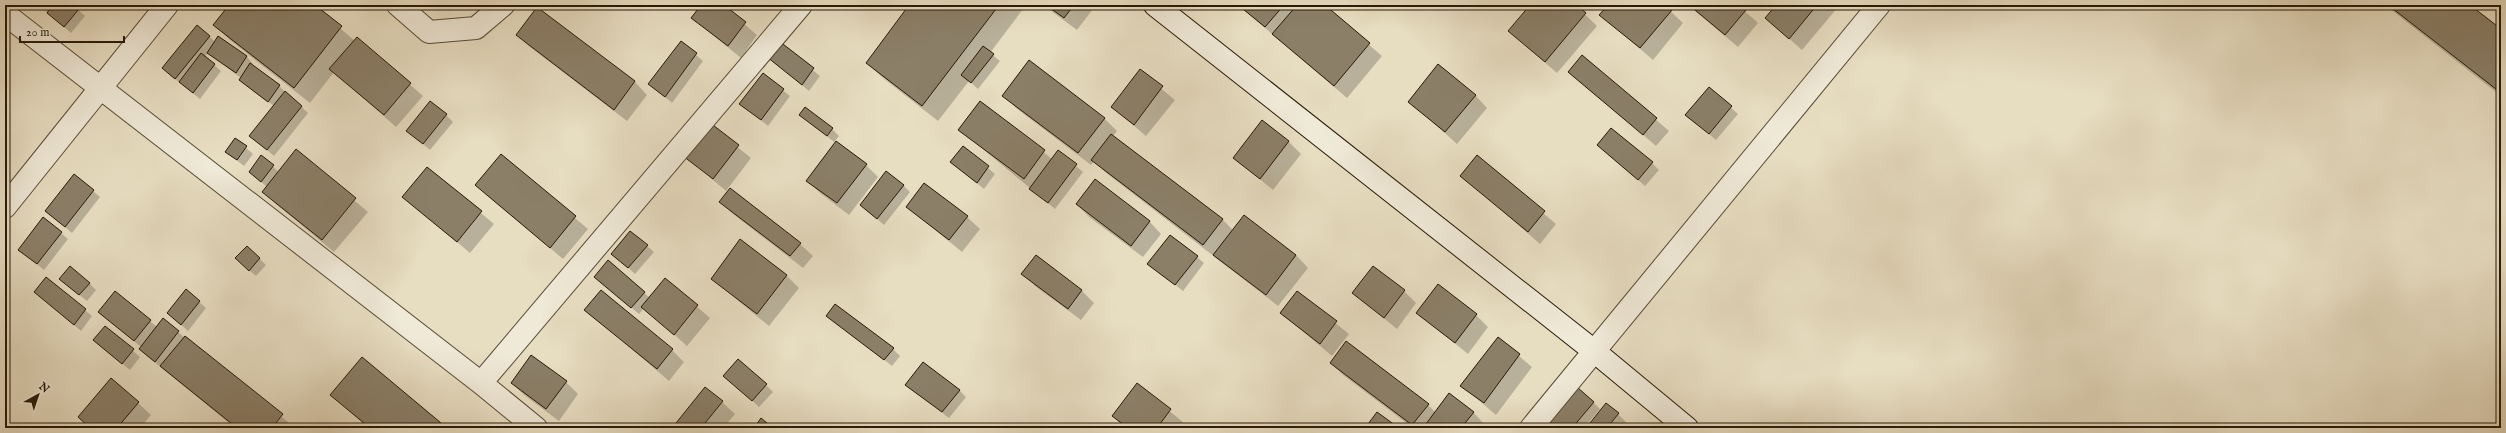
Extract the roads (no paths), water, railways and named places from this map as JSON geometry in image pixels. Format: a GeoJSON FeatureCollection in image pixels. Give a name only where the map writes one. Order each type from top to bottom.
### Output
{"type":"FeatureCollection","features":[{"type":"Feature","properties":{"kind":"street"},"geometry":{"type":"LineString","coordinates":[[5,207],[167,5]]}},
{"type":"Feature","properties":{"kind":"street"},"geometry":{"type":"LineString","coordinates":[[398,5],[429,32],[476,28],[504,5]]}},
{"type":"Feature","properties":{"kind":"street"},"geometry":{"type":"LineString","coordinates":[[481,383],[802,5]]}},
{"type":"Feature","properties":{"kind":"street"},"geometry":{"type":"LineString","coordinates":[[1155,5],[1594,351],[1687,428]]}},
{"type":"Feature","properties":{"kind":"street"},"geometry":{"type":"LineString","coordinates":[[1531,428],[1878,5]]}},
{"type":"Feature","properties":{"kind":"street"},"geometry":{"type":"LineString","coordinates":[[5,14],[99,89],[481,383],[526,425]]}}]}
